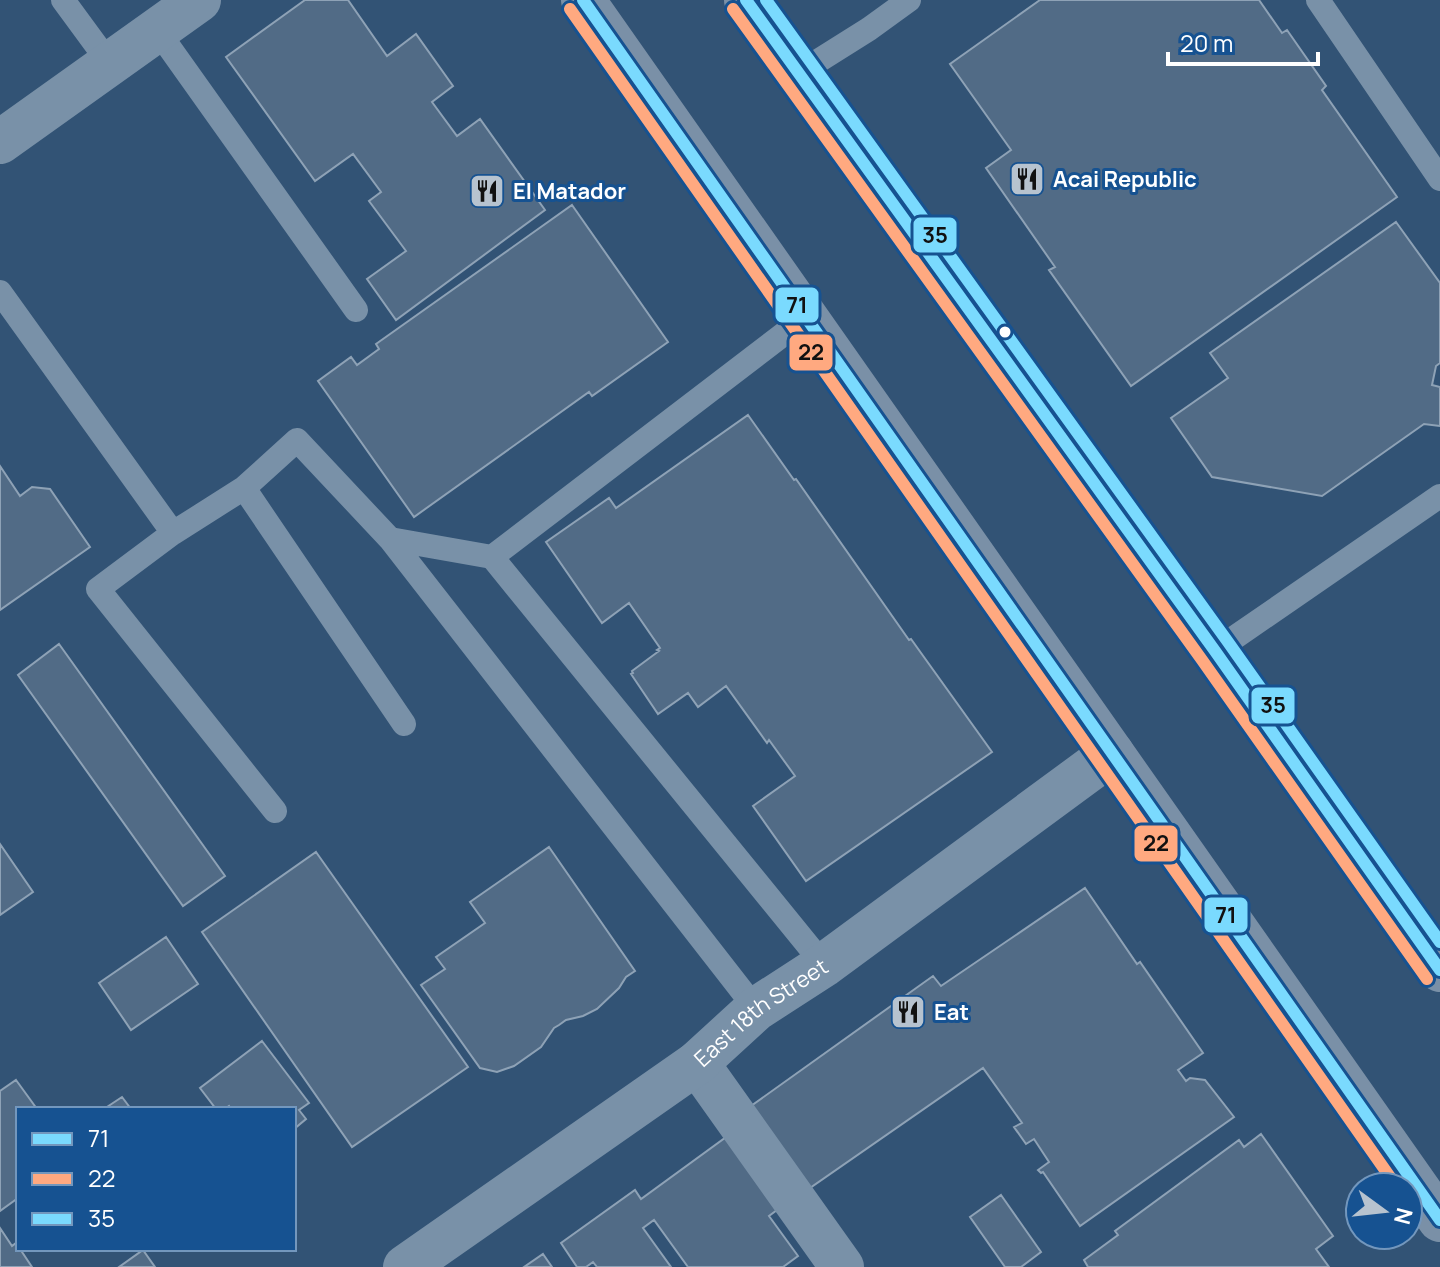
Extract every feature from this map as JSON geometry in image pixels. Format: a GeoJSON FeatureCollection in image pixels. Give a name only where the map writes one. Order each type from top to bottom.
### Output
{"type":"FeatureCollection","features":[{"type":"Feature","properties":{"kind":"highway"},"geometry":{"type":"LineString","coordinates":[[583,0],[1440,1220]]}},
{"type":"Feature","properties":{"kind":"highway"},"geometry":{"type":"LineString","coordinates":[[746,0],[1215,651],[1440,970]]}},
{"type":"Feature","properties":{"kind":"street"},"geometry":{"type":"LineString","coordinates":[[0,142],[199,0]]}},
{"type":"Feature","properties":{"kind":"street","name":"East 18th Street"},"geometry":{"type":"LineString","coordinates":[[405,1267],[697,1063],[756,1009],[824,965],[1112,753]]}},
{"type":"Feature","properties":{"kind":"street"},"geometry":{"type":"LineString","coordinates":[[697,1063],[842,1267]]}},
{"type":"Feature","properties":{"kind":"lane"},"geometry":{"type":"LineString","coordinates":[[63,0],[110,64]]}},
{"type":"Feature","properties":{"kind":"lane"},"geometry":{"type":"LineString","coordinates":[[799,73],[909,0]]}},
{"type":"Feature","properties":{"kind":"lane"},"geometry":{"type":"LineString","coordinates":[[1318,0],[1440,179]]}},
{"type":"Feature","properties":{"kind":"lane"},"geometry":{"type":"LineString","coordinates":[[157,30],[356,310]]}},
{"type":"Feature","properties":{"kind":"lane"},"geometry":{"type":"LineString","coordinates":[[0,292],[173,533]]}},
{"type":"Feature","properties":{"kind":"lane"},"geometry":{"type":"LineString","coordinates":[[492,557],[806,317]]}},
{"type":"Feature","properties":{"kind":"lane"},"geometry":{"type":"LineString","coordinates":[[275,811],[98,589],[173,533],[244,488],[297,440],[390,539],[756,1009]]}},
{"type":"Feature","properties":{"kind":"lane"},"geometry":{"type":"LineString","coordinates":[[244,488],[404,724]]}},
{"type":"Feature","properties":{"kind":"lane"},"geometry":{"type":"LineString","coordinates":[[1215,651],[1440,496]]}},
{"type":"Feature","properties":{"kind":"lane"},"geometry":{"type":"LineString","coordinates":[[390,539],[492,557],[824,965]]}},
{"type":"Feature","properties":{"kind":"building"},"geometry":{"type":"Polygon","coordinates":[[[305,0],[348,0],[387,56],[416,34],[453,86],[432,102],[457,136],[480,119],[545,210],[396,320],[367,279],[406,251],[369,201],[381,192],[353,154],[315,181],[226,57],[305,0]]]}},
{"type":"Feature","properties":{"kind":"building"},"geometry":{"type":"Polygon","coordinates":[[[1040,0],[1259,0],[1282,33],[1287,30],[1326,86],[1322,90],[1397,197],[1131,386],[1049,270],[1055,267],[986,168],[1011,150],[950,64],[1040,0]]]}},
{"type":"Feature","properties":{"kind":"building"},"geometry":{"type":"Polygon","coordinates":[[[572,205],[668,342],[592,396],[589,392],[414,517],[318,381],[351,357],[357,365],[379,349],[376,344],[572,205]]]}},
{"type":"Feature","properties":{"kind":"building"},"geometry":{"type":"Polygon","coordinates":[[[1396,222],[1440,283],[1440,363],[1436,366],[1432,385],[1440,387],[1440,426],[1424,424],[1322,496],[1212,477],[1171,418],[1228,378],[1210,353],[1396,222]]]}},
{"type":"Feature","properties":{"kind":"building"},"geometry":{"type":"Polygon","coordinates":[[[748,415],[992,752],[806,881],[753,806],[795,776],[769,740],[767,743],[726,686],[698,707],[688,693],[658,714],[631,674],[660,648],[629,603],[602,623],[546,542],[609,498],[616,508],[748,415]]]}},
{"type":"Feature","properties":{"kind":"building"},"geometry":{"type":"Polygon","coordinates":[[[0,466],[20,496],[32,487],[50,489],[90,547],[0,610],[0,466]]]}},
{"type":"Feature","properties":{"kind":"building"},"geometry":{"type":"Polygon","coordinates":[[[59,644],[225,876],[183,906],[18,675],[59,644]]]}},
{"type":"Feature","properties":{"kind":"building"},"geometry":{"type":"Polygon","coordinates":[[[0,844],[33,892],[0,915],[0,844]]]}},
{"type":"Feature","properties":{"kind":"building"},"geometry":{"type":"Polygon","coordinates":[[[549,847],[635,971],[597,1009],[566,1020],[554,1028],[541,1047],[514,1066],[497,1072],[480,1068],[421,985],[445,969],[436,957],[485,923],[470,902],[549,847]]]}},
{"type":"Feature","properties":{"kind":"building"},"geometry":{"type":"Polygon","coordinates":[[[316,852],[468,1067],[352,1147],[202,932],[316,852]]]}},
{"type":"Feature","properties":{"kind":"building"},"geometry":{"type":"Polygon","coordinates":[[[1085,888],[1203,1053],[1178,1070],[1186,1081],[1190,1078],[1205,1080],[1234,1117],[1080,1226],[1043,1172],[1038,1170],[1049,1162],[1034,1139],[1026,1144],[1014,1127],[1022,1123],[983,1068],[807,1190],[751,1106],[933,976],[941,986],[1085,888]]]}},
{"type":"Feature","properties":{"kind":"building"},"geometry":{"type":"Polygon","coordinates":[[[166,937],[198,984],[131,1030],[99,983],[166,937]]]}},
{"type":"Feature","properties":{"kind":"building"},"geometry":{"type":"Polygon","coordinates":[[[262,1041],[309,1103],[299,1110],[306,1119],[296,1127],[296,1107],[214,1107],[200,1088],[262,1041]]]}},
{"type":"Feature","properties":{"kind":"building"},"geometry":{"type":"Polygon","coordinates":[[[16,1080],[36,1107],[16,1107],[16,1199],[0,1211],[0,1091],[16,1080]]]}},
{"type":"Feature","properties":{"kind":"building"},"geometry":{"type":"Polygon","coordinates":[[[122,1097],[130,1107],[107,1107],[122,1097]]]}},
{"type":"Feature","properties":{"kind":"building"},"geometry":{"type":"Polygon","coordinates":[[[1261,1134],[1333,1236],[1316,1249],[1329,1267],[1088,1267],[1084,1260],[1118,1235],[1115,1231],[1239,1140],[1244,1147],[1261,1134]]]}},
{"type":"Feature","properties":{"kind":"building"},"geometry":{"type":"Polygon","coordinates":[[[729,1135],[781,1207],[769,1216],[798,1256],[783,1267],[688,1267],[654,1220],[643,1228],[671,1267],[597,1267],[593,1262],[586,1267],[577,1267],[561,1243],[635,1190],[641,1199],[729,1135]]]}},
{"type":"Feature","properties":{"kind":"building"},"geometry":{"type":"Polygon","coordinates":[[[1001,1195],[1041,1252],[1021,1267],[1005,1267],[970,1217],[1001,1195]]]}},
{"type":"Feature","properties":{"kind":"building"},"geometry":{"type":"Polygon","coordinates":[[[0,1228],[12,1246],[16,1243],[16,1251],[21,1251],[32,1267],[0,1267],[0,1228]]]}},
{"type":"Feature","properties":{"kind":"building"},"geometry":{"type":"Polygon","coordinates":[[[144,1251],[155,1267],[119,1267],[144,1251]]]}},
{"type":"Feature","properties":{"kind":"building"},"geometry":{"type":"Polygon","coordinates":[[[543,1254],[552,1267],[524,1267],[543,1254]]]}},
{"type":"Feature","properties":{"kind":"transit line","name":"71"},"geometry":{"type":"LineString","coordinates":[[583,0],[1440,1220]]}},
{"type":"Feature","properties":{"kind":"transit line","name":"71"},"geometry":{"type":"LineString","coordinates":[[746,0],[1215,651],[1440,970]]}},
{"type":"Feature","properties":{"kind":"transit line","name":"35"},"geometry":{"type":"LineString","coordinates":[[766,0],[1440,942]]}},
{"type":"Feature","properties":{"kind":"transit line","name":"22"},"geometry":{"type":"LineString","coordinates":[[570,9],[1386,1171]]}},
{"type":"Feature","properties":{"kind":"transit line","name":"22"},"geometry":{"type":"LineString","coordinates":[[733,9],[1202,660],[1427,979]]}},
{"type":"Feature","properties":{"kind":"place","name":"Acai Republic"},"geometry":{"type":"Point","coordinates":[1027,179]}},
{"type":"Feature","properties":{"kind":"place","name":"El Matador"},"geometry":{"type":"Point","coordinates":[487,191]}},
{"type":"Feature","properties":{"kind":"place","name":"Eat"},"geometry":{"type":"Point","coordinates":[908,1012]}}]}
